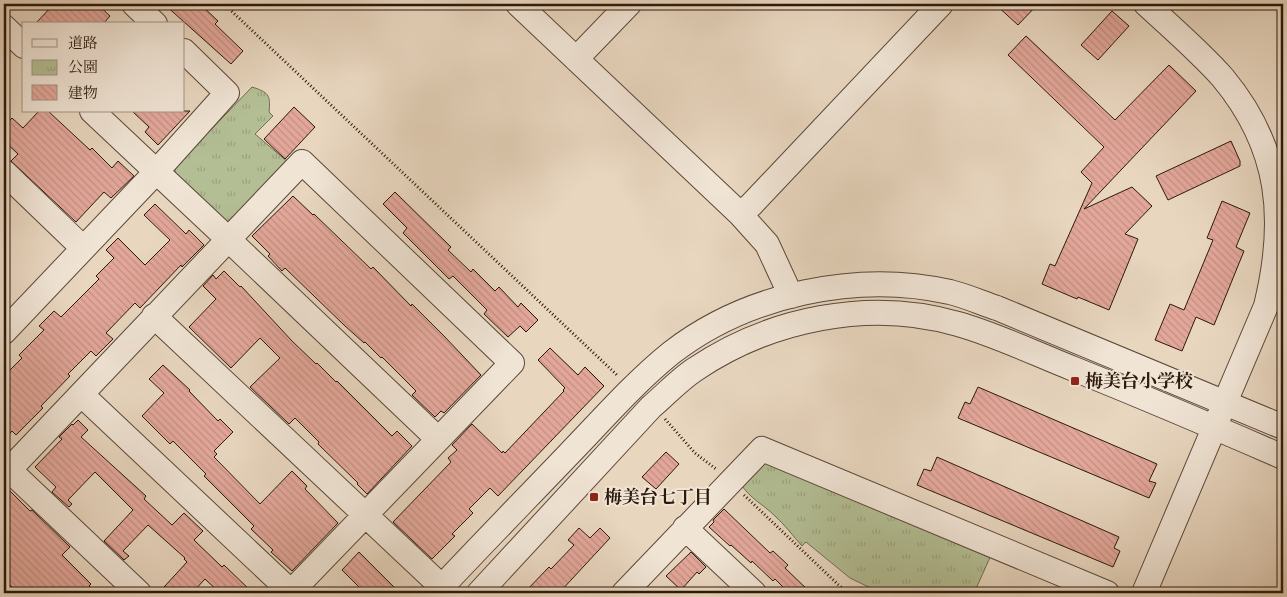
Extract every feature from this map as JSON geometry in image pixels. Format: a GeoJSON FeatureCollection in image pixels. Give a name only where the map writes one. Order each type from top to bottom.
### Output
{"type":"FeatureCollection","features":[{"type":"Feature","properties":{"kind":"street"},"geometry":{"type":"LineString","coordinates":[[134,4],[153,22]]}},
{"type":"Feature","properties":{"kind":"street"},"geometry":{"type":"LineString","coordinates":[[518,4],[740,214],[767,244],[791,296]]}},
{"type":"Feature","properties":{"kind":"street"},"geometry":{"type":"LineString","coordinates":[[576,59],[629,4]]}},
{"type":"Feature","properties":{"kind":"street"},"geometry":{"type":"LineString","coordinates":[[740,214],[758,198],[941,4]]}},
{"type":"Feature","properties":{"kind":"street"},"geometry":{"type":"LineString","coordinates":[[1144,593],[1266,306],[1278,262],[1282,214],[1277,178],[1265,143],[1246,108],[1222,77],[1146,4]]}},
{"type":"Feature","properties":{"kind":"street"},"geometry":{"type":"LineString","coordinates":[[4,27],[22,44]]}},
{"type":"Feature","properties":{"kind":"street"},"geometry":{"type":"LineString","coordinates":[[6,326],[84,248],[227,93],[185,52]]}},
{"type":"Feature","properties":{"kind":"street"},"geometry":{"type":"LineString","coordinates":[[93,112],[438,439]]}},
{"type":"Feature","properties":{"kind":"street"},"geometry":{"type":"LineString","coordinates":[[82,395],[291,593],[512,363],[302,162],[154,316],[82,395],[6,468],[139,593]]}},
{"type":"Feature","properties":{"kind":"street"},"geometry":{"type":"LineString","coordinates":[[4,172],[84,248]]}},
{"type":"Feature","properties":{"kind":"street"},"geometry":{"type":"LineString","coordinates":[[154,316],[366,516],[439,590],[632,389],[672,353],[711,328],[753,306],[837,286],[891,284],[950,292],[997,308],[1283,428]]}},
{"type":"Feature","properties":{"kind":"street"},"geometry":{"type":"LineString","coordinates":[[479,593],[667,392],[694,370],[734,347],[771,331],[805,321],[851,314],[883,313],[912,314],[958,324],[1215,427],[1283,457]]}},
{"type":"Feature","properties":{"kind":"street"},"geometry":{"type":"LineString","coordinates":[[624,593],[762,449],[1107,593]]}},
{"type":"Feature","properties":{"kind":"street"},"geometry":{"type":"LineString","coordinates":[[685,528],[754,593]]}},
{"type":"Feature","properties":{"kind":"path"},"geometry":{"type":"LineString","coordinates":[[224,4],[622,379]]}},
{"type":"Feature","properties":{"kind":"path"},"geometry":{"type":"LineString","coordinates":[[663,417],[695,453],[731,481],[756,508],[847,593]]}},
{"type":"Feature","properties":{"kind":"green space"},"geometry":{"type":"Polygon","coordinates":[[[252,87],[267,95],[269,98],[269,112],[273,116],[255,134],[289,163],[233,222],[222,223],[175,178],[175,167],[252,87]]]}},
{"type":"Feature","properties":{"kind":"green space"},"geometry":{"type":"Polygon","coordinates":[[[771,460],[992,553],[974,593],[881,593],[850,578],[806,542],[802,546],[779,519],[744,489],[740,483],[760,462],[771,460]]]}},
{"type":"Feature","properties":{"kind":"building"},"geometry":{"type":"Polygon","coordinates":[[[54,4],[97,4],[110,16],[105,22],[37,22],[54,4]]]}},
{"type":"Feature","properties":{"kind":"building"},"geometry":{"type":"Polygon","coordinates":[[[164,4],[200,4],[218,21],[215,24],[243,51],[231,64],[164,4]]]}},
{"type":"Feature","properties":{"kind":"building"},"geometry":{"type":"Polygon","coordinates":[[[995,4],[1038,4],[1018,25],[995,4]]]}},
{"type":"Feature","properties":{"kind":"building"},"geometry":{"type":"Polygon","coordinates":[[[1112,11],[1129,26],[1098,60],[1081,45],[1112,11]]]}},
{"type":"Feature","properties":{"kind":"building"},"geometry":{"type":"Polygon","coordinates":[[[1026,36],[1115,120],[1169,65],[1196,91],[1084,209],[1132,187],[1152,206],[1125,234],[1138,239],[1109,310],[1042,284],[1050,264],[1055,266],[1092,183],[1081,172],[1104,147],[1008,55],[1026,36]]]}},
{"type":"Feature","properties":{"kind":"building"},"geometry":{"type":"Polygon","coordinates":[[[294,107],[315,127],[285,159],[264,139],[294,107]]]}},
{"type":"Feature","properties":{"kind":"building"},"geometry":{"type":"Polygon","coordinates":[[[190,111],[158,145],[145,132],[149,127],[133,112],[190,111]]]}},
{"type":"Feature","properties":{"kind":"building"},"geometry":{"type":"Polygon","coordinates":[[[38,112],[49,112],[90,150],[92,148],[112,168],[118,161],[134,176],[111,198],[104,192],[76,222],[11,161],[18,154],[4,141],[4,127],[12,118],[23,128],[38,112]]]}},
{"type":"Feature","properties":{"kind":"building"},"geometry":{"type":"Polygon","coordinates":[[[1231,141],[1240,161],[1240,166],[1168,200],[1156,176],[1231,141]]]}},
{"type":"Feature","properties":{"kind":"building"},"geometry":{"type":"Polygon","coordinates":[[[395,192],[451,247],[448,250],[471,272],[473,269],[495,291],[499,287],[518,307],[521,303],[538,320],[526,332],[520,326],[508,337],[484,314],[487,310],[453,276],[449,279],[403,233],[407,228],[383,204],[395,192]]]}},
{"type":"Feature","properties":{"kind":"building"},"geometry":{"type":"Polygon","coordinates":[[[293,196],[371,269],[373,267],[411,306],[412,304],[481,375],[444,413],[441,411],[435,417],[412,395],[416,391],[382,357],[344,325],[285,268],[282,271],[268,256],[270,254],[252,236],[293,196]]]}},
{"type":"Feature","properties":{"kind":"building"},"geometry":{"type":"Polygon","coordinates":[[[1222,201],[1250,213],[1236,247],[1244,251],[1214,325],[1196,317],[1182,351],[1155,340],[1170,304],[1184,310],[1213,240],[1207,238],[1222,201]]]}},
{"type":"Feature","properties":{"kind":"building"},"geometry":{"type":"Polygon","coordinates":[[[155,204],[186,234],[189,230],[204,245],[182,267],[181,265],[140,308],[135,303],[106,333],[113,339],[96,356],[91,351],[68,374],[70,376],[41,406],[43,408],[16,435],[12,431],[4,440],[4,376],[22,358],[19,355],[44,330],[39,326],[54,311],[61,317],[99,279],[96,276],[114,258],[106,250],[118,238],[145,265],[170,240],[144,215],[155,204]]]}},
{"type":"Feature","properties":{"kind":"building"},"geometry":{"type":"Polygon","coordinates":[[[224,271],[241,286],[292,341],[337,381],[392,436],[397,431],[412,446],[367,494],[295,418],[289,424],[250,387],[280,358],[260,338],[231,368],[189,327],[216,299],[203,286],[213,275],[216,279],[224,271]]]}},
{"type":"Feature","properties":{"kind":"building"},"geometry":{"type":"Polygon","coordinates":[[[550,348],[578,375],[585,367],[604,386],[498,496],[490,488],[469,509],[473,513],[452,534],[455,536],[432,559],[393,522],[451,462],[448,458],[457,450],[452,445],[472,424],[502,453],[503,451],[505,453],[564,391],[565,388],[538,360],[550,348]]]}},
{"type":"Feature","properties":{"kind":"building"},"geometry":{"type":"Polygon","coordinates":[[[163,365],[190,390],[218,421],[220,419],[233,432],[214,451],[217,454],[214,457],[260,504],[292,471],[307,486],[305,489],[338,523],[292,571],[271,552],[273,550],[251,529],[254,526],[204,476],[206,474],[173,441],[170,444],[142,416],[164,393],[149,379],[163,365]]]}},
{"type":"Feature","properties":{"kind":"building"},"geometry":{"type":"Polygon","coordinates":[[[978,387],[1157,464],[1149,481],[1156,483],[1149,498],[958,418],[965,402],[970,404],[978,387]]]}},
{"type":"Feature","properties":{"kind":"building"},"geometry":{"type":"Polygon","coordinates":[[[78,420],[88,430],[81,437],[146,496],[144,499],[172,525],[184,513],[203,531],[194,540],[253,593],[220,593],[205,579],[192,593],[171,593],[164,587],[187,562],[185,558],[148,525],[123,551],[129,556],[124,560],[104,541],[133,510],[95,472],[68,500],[72,504],[69,507],[52,492],[56,487],[35,467],[62,439],[59,437],[78,420]]]}},
{"type":"Feature","properties":{"kind":"building"},"geometry":{"type":"Polygon","coordinates":[[[666,452],[679,464],[656,489],[642,477],[666,452]]]}},
{"type":"Feature","properties":{"kind":"building"},"geometry":{"type":"Polygon","coordinates":[[[937,457],[1119,537],[1114,548],[1120,551],[1113,567],[917,485],[924,469],[931,471],[937,457]]]}},
{"type":"Feature","properties":{"kind":"building"},"geometry":{"type":"Polygon","coordinates":[[[4,485],[70,547],[62,555],[91,584],[89,586],[97,593],[18,593],[4,579],[4,485]]]}},
{"type":"Feature","properties":{"kind":"building"},"geometry":{"type":"Polygon","coordinates":[[[724,509],[770,553],[773,551],[788,565],[785,568],[811,593],[789,593],[775,579],[773,581],[752,561],[751,563],[709,527],[724,509]]]}},
{"type":"Feature","properties":{"kind":"building"},"geometry":{"type":"Polygon","coordinates":[[[579,528],[590,538],[600,528],[610,538],[559,593],[524,593],[574,545],[568,540],[579,528]]]}},
{"type":"Feature","properties":{"kind":"building"},"geometry":{"type":"Polygon","coordinates":[[[359,552],[400,593],[365,593],[342,570],[359,552]]]}},
{"type":"Feature","properties":{"kind":"building"},"geometry":{"type":"Polygon","coordinates":[[[691,552],[706,567],[699,574],[697,572],[681,590],[666,576],[691,552]]]}},
{"type":"Feature","properties":{"kind":"place","name":"梅美台小学校"},"geometry":{"type":"Point","coordinates":[1075,381]}},
{"type":"Feature","properties":{"kind":"place","name":"梅美台七丁目"},"geometry":{"type":"Point","coordinates":[594,497]}}]}
